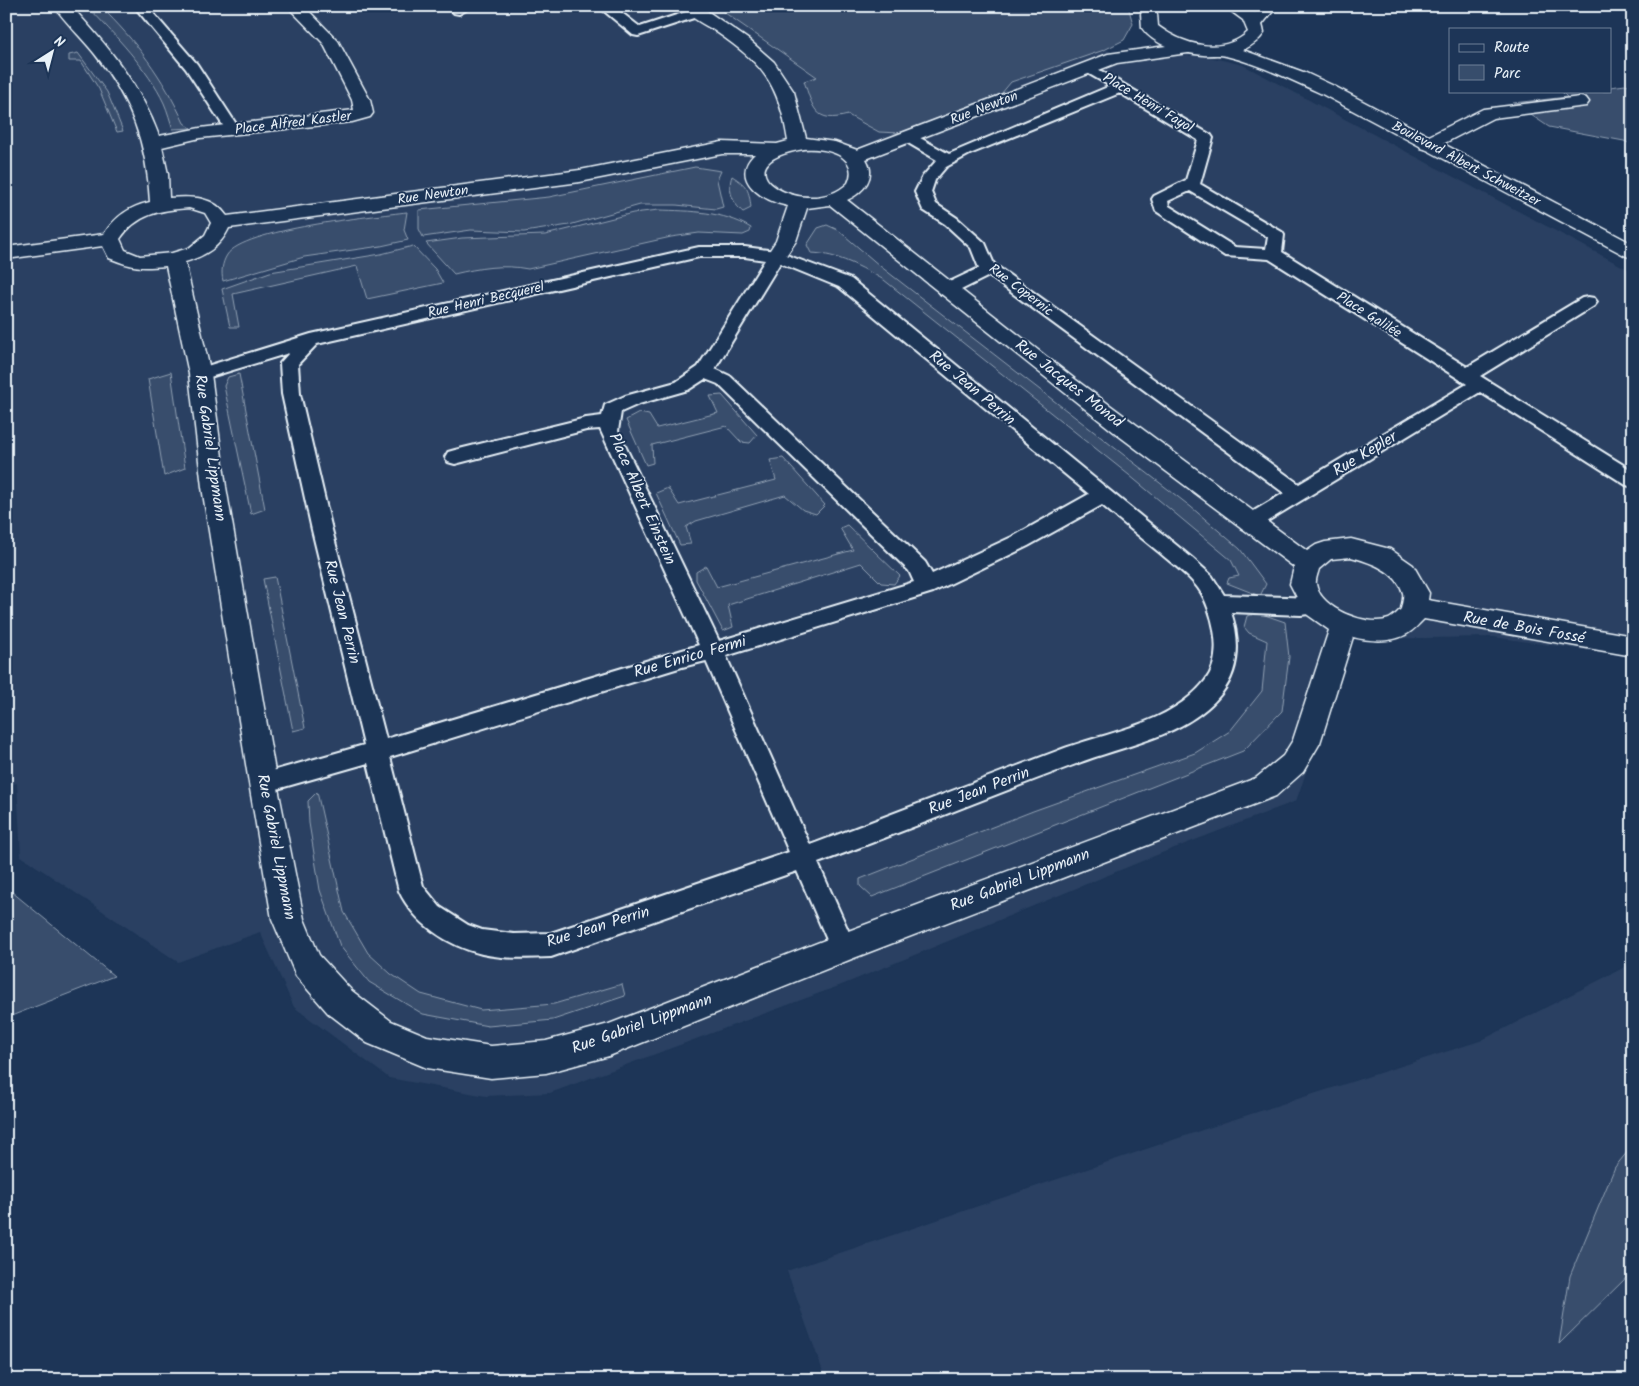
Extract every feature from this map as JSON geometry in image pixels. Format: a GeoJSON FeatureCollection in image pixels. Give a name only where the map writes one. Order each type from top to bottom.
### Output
{"type":"FeatureCollection","features":[{"type":"Feature","properties":{"kind":"street"},"geometry":{"type":"LineString","coordinates":[[62,6],[109,60],[132,94],[153,143],[158,164],[160,204]]}},
{"type":"Feature","properties":{"kind":"street","name":"Place Alfred Kastler"},"geometry":{"type":"LineString","coordinates":[[153,143],[200,133],[352,117],[364,113],[361,100],[330,41],[295,6]]}},
{"type":"Feature","properties":{"kind":"street","name":"Boulevard Albert Schweitzer"},"geometry":{"type":"LineString","coordinates":[[1232,6],[1248,14],[1256,28],[1300,77]]}},
{"type":"Feature","properties":{"kind":"street"},"geometry":{"type":"LineString","coordinates":[[1149,14],[1158,36],[1188,48],[1226,50],[1241,46],[1251,40],[1269,6]]}},
{"type":"Feature","properties":{"kind":"street"},"geometry":{"type":"LineString","coordinates":[[694,9],[762,59],[775,75],[785,91],[794,119],[798,144]]}},
{"type":"Feature","properties":{"kind":"street","name":"Rue Newton"},"geometry":{"type":"LineString","coordinates":[[1114,58],[1149,14]]}},
{"type":"Feature","properties":{"kind":"street","name":"Rue Newton"},"geometry":{"type":"LineString","coordinates":[[855,157],[1114,58],[1188,48]]}},
{"type":"Feature","properties":{"kind":"street","name":"Boulevard Albert Schweitzer"},"geometry":{"type":"LineString","coordinates":[[1226,50],[1300,77],[1633,252]]}},
{"type":"Feature","properties":{"kind":"street"},"geometry":{"type":"LineString","coordinates":[[1428,144],[1488,113],[1580,102]]}},
{"type":"Feature","properties":{"kind":"street"},"geometry":{"type":"LineString","coordinates":[[798,144],[824,144],[855,157],[862,168],[860,180],[851,191],[834,199],[817,202],[799,202],[782,199],[768,192],[742,170],[756,165],[763,156],[776,149],[798,144]]}},
{"type":"Feature","properties":{"kind":"street","name":"Rue Newton"},"geometry":{"type":"LineString","coordinates":[[221,223],[580,176],[722,148],[776,149]]}},
{"type":"Feature","properties":{"kind":"street","name":"Rue Newton"},"geometry":{"type":"LineString","coordinates":[[644,162],[702,159],[742,170]]}},
{"type":"Feature","properties":{"kind":"street","name":"Rue Jacques Monod"},"geometry":{"type":"LineString","coordinates":[[834,199],[947,290],[1249,523],[1307,564]]}},
{"type":"Feature","properties":{"kind":"street"},"geometry":{"type":"LineString","coordinates":[[190,202],[212,209],[221,223],[214,238],[196,252],[174,259],[138,262],[116,254],[110,239],[118,225],[136,212],[160,204],[190,202]]}},
{"type":"Feature","properties":{"kind":"street","name":"Place Albert Einstein"},"geometry":{"type":"LineString","coordinates":[[776,256],[786,241],[799,202]]}},
{"type":"Feature","properties":{"kind":"street"},"geometry":{"type":"LineString","coordinates":[[6,253],[110,239]]}},
{"type":"Feature","properties":{"kind":"street","name":"Rue Gabriel Lippmann"},"geometry":{"type":"LineString","coordinates":[[174,259],[200,374],[214,486],[263,783],[288,919],[307,965],[340,1002],[379,1032],[427,1052],[492,1062],[546,1057],[609,1040],[843,948],[1266,787],[1293,764],[1306,743],[1344,624]]}},
{"type":"Feature","properties":{"kind":"street"},"geometry":{"type":"LineString","coordinates":[[1351,548],[1380,556],[1404,572],[1416,593],[1414,614],[1396,628],[1368,631],[1338,623],[1314,606],[1303,584],[1307,564],[1325,551],[1351,548]]}},
{"type":"Feature","properties":{"kind":"street","name":"Rue de Bois Fossé"},"geometry":{"type":"LineString","coordinates":[[1415,608],[1633,646]]}},
{"type":"Feature","properties":{"kind":"lane"},"geometry":{"type":"LineString","coordinates":[[140,6],[192,66],[233,130]]}},
{"type":"Feature","properties":{"kind":"lane"},"geometry":{"type":"LineString","coordinates":[[604,6],[638,32],[694,9]]}},
{"type":"Feature","properties":{"kind":"lane","name":"Place Henri Fayol"},"geometry":{"type":"LineString","coordinates":[[1089,68],[1206,138],[1193,183],[1190,184]]}},
{"type":"Feature","properties":{"kind":"lane","name":"Rue Copernic"},"geometry":{"type":"LineString","coordinates":[[1121,87],[965,151],[941,164],[928,179],[923,192],[929,207],[951,221],[979,246],[986,266],[1298,493]]}},
{"type":"Feature","properties":{"kind":"lane"},"geometry":{"type":"LineString","coordinates":[[908,137],[949,160]]}},
{"type":"Feature","properties":{"kind":"lane"},"geometry":{"type":"LineString","coordinates":[[1190,184],[1276,235],[1273,254]]}},
{"type":"Feature","properties":{"kind":"lane","name":"Place Galilée"},"geometry":{"type":"LineString","coordinates":[[1190,184],[1160,199],[1162,208],[1232,252],[1273,254],[1633,480]]}},
{"type":"Feature","properties":{"kind":"lane","name":"Rue Henri Becquerel"},"geometry":{"type":"LineString","coordinates":[[200,374],[311,340],[699,252],[745,252],[776,256]]}},
{"type":"Feature","properties":{"kind":"lane","name":"Place Albert Einstein"},"geometry":{"type":"LineString","coordinates":[[776,256],[704,371],[682,386],[632,400],[612,409],[609,431],[713,651],[843,948]]}},
{"type":"Feature","properties":{"kind":"lane","name":"Rue Jean Perrin"},"geometry":{"type":"LineString","coordinates":[[311,340],[289,363],[291,394],[376,752],[412,891],[431,915],[460,934],[482,942],[514,946],[550,945],[804,858],[1088,749],[1163,725],[1186,713],[1214,688],[1225,668],[1226,645],[1221,609],[1206,583],[1185,563],[845,283],[776,256]]}},
{"type":"Feature","properties":{"kind":"lane"},"geometry":{"type":"LineString","coordinates":[[947,290],[991,269]]}},
{"type":"Feature","properties":{"kind":"lane"},"geometry":{"type":"LineString","coordinates":[[1473,380],[1588,302]]}},
{"type":"Feature","properties":{"kind":"lane"},"geometry":{"type":"LineString","coordinates":[[704,371],[724,380],[918,566],[926,586]]}},
{"type":"Feature","properties":{"kind":"lane","name":"Rue Kepler"},"geometry":{"type":"LineString","coordinates":[[1249,523],[1473,380]]}},
{"type":"Feature","properties":{"kind":"lane"},"geometry":{"type":"LineString","coordinates":[[455,457],[586,424],[610,421]]}},
{"type":"Feature","properties":{"kind":"lane","name":"Rue Enrico Fermi"},"geometry":{"type":"LineString","coordinates":[[263,783],[376,752],[682,658],[713,651],[926,586],[1021,541],[1102,496]]}},
{"type":"Feature","properties":{"kind":"lane"},"geometry":{"type":"LineString","coordinates":[[1218,603],[1314,606]]}},
{"type":"Feature","properties":{"kind":"shaded area"},"geometry":{"type":"Polygon","coordinates":[[[6,6],[1031,6],[1129,62],[1180,55],[1209,57],[1243,65],[1633,272],[1633,657],[1494,637],[1353,639],[1296,801],[1164,852],[844,984],[550,1093],[486,1096],[389,1078],[294,1007],[260,932],[178,962],[21,856],[17,783],[6,786],[6,6]]]}},
{"type":"Feature","properties":{"kind":"shaded area"},"geometry":{"type":"Polygon","coordinates":[[[1633,963],[1633,1380],[826,1380],[787,1271],[1229,1121],[1480,1041],[1633,963]]]}},
{"type":"Feature","properties":{"kind":"green space"},"geometry":{"type":"Polygon","coordinates":[[[87,6],[100,6],[137,46],[158,75],[184,123],[191,128],[173,129],[164,103],[149,77],[130,52],[87,6]]]}},
{"type":"Feature","properties":{"kind":"green space"},"geometry":{"type":"Polygon","coordinates":[[[715,6],[1128,6],[1133,24],[1124,40],[1104,50],[1011,82],[1001,94],[900,133],[879,132],[848,115],[828,117],[817,112],[804,81],[817,77],[715,6]]]}},
{"type":"Feature","properties":{"kind":"green space"},"geometry":{"type":"Polygon","coordinates":[[[78,53],[107,92],[123,131],[117,132],[99,89],[81,61],[69,61],[69,55],[78,53]]]}},
{"type":"Feature","properties":{"kind":"green space"},"geometry":{"type":"Polygon","coordinates":[[[1633,84],[1633,145],[1624,141],[1549,127],[1513,103],[1567,97],[1562,92],[1612,92],[1612,87],[1633,84]]]}},
{"type":"Feature","properties":{"kind":"green space"},"geometry":{"type":"Polygon","coordinates":[[[695,167],[721,171],[717,180],[723,207],[716,209],[676,205],[640,205],[569,225],[524,232],[471,230],[423,237],[419,229],[419,210],[549,197],[695,167]]]}},
{"type":"Feature","properties":{"kind":"green space"},"geometry":{"type":"Polygon","coordinates":[[[732,176],[747,189],[751,208],[743,212],[736,205],[732,196],[730,186],[732,176]]]}},
{"type":"Feature","properties":{"kind":"green space"},"geometry":{"type":"Polygon","coordinates":[[[659,210],[718,215],[740,222],[751,228],[750,232],[743,235],[699,233],[671,237],[528,269],[491,267],[454,274],[426,243],[462,238],[545,235],[633,213],[659,210]]]}},
{"type":"Feature","properties":{"kind":"green space"},"geometry":{"type":"Polygon","coordinates":[[[407,212],[404,230],[408,240],[381,246],[304,257],[223,281],[222,268],[227,255],[238,246],[257,238],[311,225],[407,212]]]}},
{"type":"Feature","properties":{"kind":"green space"},"geometry":{"type":"Polygon","coordinates":[[[827,225],[838,230],[880,266],[1191,507],[1240,549],[1266,584],[1260,596],[1227,583],[1229,578],[1239,576],[1231,560],[1129,475],[884,280],[840,259],[811,253],[807,245],[818,228],[827,225]]]}},
{"type":"Feature","properties":{"kind":"green space"},"geometry":{"type":"Polygon","coordinates":[[[413,246],[435,269],[443,283],[367,299],[357,266],[233,294],[239,327],[230,327],[222,289],[270,272],[381,254],[413,246]]]}},
{"type":"Feature","properties":{"kind":"green space"},"geometry":{"type":"Polygon","coordinates":[[[171,372],[185,468],[164,476],[148,379],[171,372]]]}},
{"type":"Feature","properties":{"kind":"green space"},"geometry":{"type":"Polygon","coordinates":[[[239,374],[265,509],[251,514],[224,386],[228,377],[239,374]]]}},
{"type":"Feature","properties":{"kind":"green space"},"geometry":{"type":"Polygon","coordinates":[[[722,395],[757,435],[750,443],[741,442],[726,426],[652,445],[653,463],[646,465],[626,420],[639,413],[649,415],[657,428],[718,413],[710,396],[722,395]]]}},
{"type":"Feature","properties":{"kind":"green space"},"geometry":{"type":"Polygon","coordinates":[[[783,458],[825,505],[816,514],[803,510],[785,495],[696,521],[686,527],[691,544],[680,545],[656,493],[668,488],[679,505],[776,480],[770,460],[783,458]]]}},
{"type":"Feature","properties":{"kind":"green space"},"geometry":{"type":"Polygon","coordinates":[[[847,525],[900,576],[894,584],[881,583],[861,563],[728,605],[733,627],[723,631],[696,580],[696,572],[706,566],[717,587],[853,550],[840,528],[847,525]]]}},
{"type":"Feature","properties":{"kind":"green space"},"geometry":{"type":"Polygon","coordinates":[[[275,577],[305,728],[293,731],[263,579],[275,577]]]}},
{"type":"Feature","properties":{"kind":"green space"},"geometry":{"type":"Polygon","coordinates":[[[1259,613],[1285,622],[1289,657],[1282,711],[1243,751],[872,897],[860,886],[860,879],[1033,811],[1195,753],[1230,731],[1262,691],[1267,641],[1249,633],[1244,627],[1247,616],[1259,613]]]}},
{"type":"Feature","properties":{"kind":"green space"},"geometry":{"type":"Polygon","coordinates":[[[317,792],[344,912],[368,953],[391,974],[421,994],[481,1010],[554,1004],[622,984],[625,996],[553,1020],[488,1026],[423,1014],[369,982],[340,946],[320,890],[309,823],[308,801],[317,792]]]}},
{"type":"Feature","properties":{"kind":"green space"},"geometry":{"type":"Polygon","coordinates":[[[6,887],[114,976],[6,1018],[6,887]]]}},
{"type":"Feature","properties":{"kind":"green space"},"geometry":{"type":"Polygon","coordinates":[[[1633,1145],[1633,1271],[1559,1344],[1570,1276],[1615,1167],[1633,1145]]]}}]}
